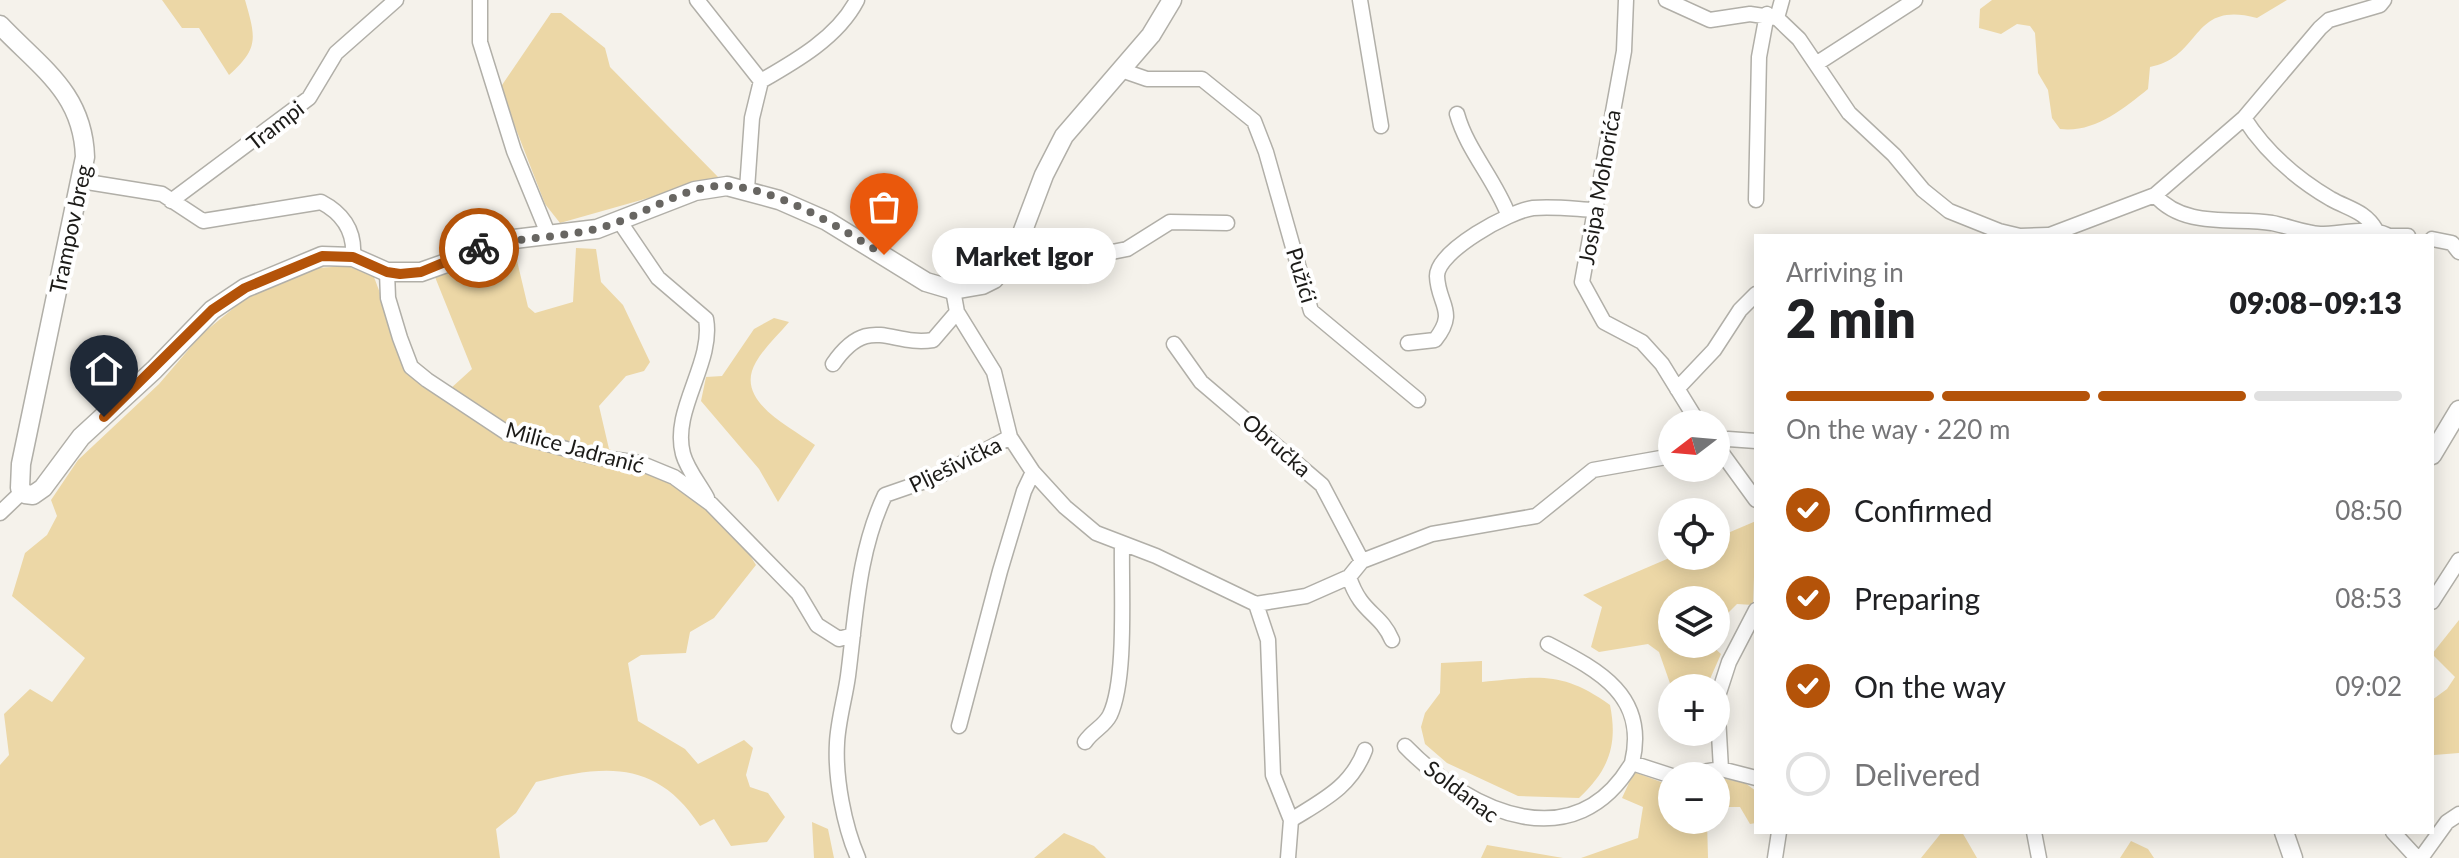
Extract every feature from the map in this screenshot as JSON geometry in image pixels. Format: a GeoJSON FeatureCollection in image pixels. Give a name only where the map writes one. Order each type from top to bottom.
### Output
{"type":"FeatureCollection","features":[{"type":"Feature","properties":{"kind":"street","name":"Trampi"},"geometry":{"type":"LineString","coordinates":[[171,201],[309,98],[336,53],[396,0]]}},
{"type":"Feature","properties":{"kind":"street"},"geometry":{"type":"LineString","coordinates":[[480,0],[480,42],[514,151],[549,236]]}},
{"type":"Feature","properties":{"kind":"street"},"geometry":{"type":"LineString","coordinates":[[697,0],[761,81]]}},
{"type":"Feature","properties":{"kind":"street"},"geometry":{"type":"LineString","coordinates":[[747,189],[752,118],[761,81],[824,41],[851,12],[857,0]]}},
{"type":"Feature","properties":{"kind":"street"},"geometry":{"type":"LineString","coordinates":[[0,513],[22,492],[33,495],[43,488],[81,437],[154,370],[212,310],[245,288],[306,261],[336,254],[353,257],[387,272],[421,272],[479,248],[514,239],[549,236],[620,222],[703,188],[747,189],[827,221],[926,282],[953,290],[994,279],[1013,257],[1044,175],[1064,136],[1151,35],[1172,0]]}},
{"type":"Feature","properties":{"kind":"street"},"geometry":{"type":"LineString","coordinates":[[1360,0],[1381,126]]}},
{"type":"Feature","properties":{"kind":"street","name":"Josipa Mohorića"},"geometry":{"type":"LineString","coordinates":[[1626,0],[1624,51],[1582,282],[1604,322],[1642,342],[1690,410]]}},
{"type":"Feature","properties":{"kind":"street"},"geometry":{"type":"LineString","coordinates":[[1666,0],[1710,20],[1772,16],[1799,39],[1849,113],[1894,155],[1923,190],[1949,211],[2012,234]]}},
{"type":"Feature","properties":{"kind":"street"},"geometry":{"type":"LineString","coordinates":[[1756,200],[1759,57],[1772,16],[1782,0]]}},
{"type":"Feature","properties":{"kind":"street"},"geometry":{"type":"LineString","coordinates":[[1816,64],[1915,0]]}},
{"type":"Feature","properties":{"kind":"street"},"geometry":{"type":"LineString","coordinates":[[2050,234],[2155,195],[2244,118],[2329,20],[2380,5],[2384,0]]}},
{"type":"Feature","properties":{"kind":"street","name":"Trampov breg"},"geometry":{"type":"LineString","coordinates":[[0,25],[59,84],[76,108],[85,135],[81,181],[28,425],[20,472],[22,492]]}},
{"type":"Feature","properties":{"kind":"street","name":"Pužići"},"geometry":{"type":"LineString","coordinates":[[1121,70],[1147,79],[1202,79],[1254,121],[1266,152],[1311,311],[1418,400]]}},
{"type":"Feature","properties":{"kind":"street"},"geometry":{"type":"LineString","coordinates":[[1457,114],[1463,136],[1497,185],[1508,214]]}},
{"type":"Feature","properties":{"kind":"street"},"geometry":{"type":"LineString","coordinates":[[2244,118],[2255,136],[2279,160],[2332,199],[2361,212],[2383,234]]}},
{"type":"Feature","properties":{"kind":"street"},"geometry":{"type":"LineString","coordinates":[[81,181],[162,194],[203,221],[321,202],[348,225],[353,235],[353,257]]}},
{"type":"Feature","properties":{"kind":"street"},"geometry":{"type":"LineString","coordinates":[[2155,195],[2170,207],[2221,223],[2271,223],[2316,234],[2383,234]]}},
{"type":"Feature","properties":{"kind":"street"},"geometry":{"type":"LineString","coordinates":[[1408,343],[1435,340],[1443,330],[1448,315],[1437,276],[1443,259],[1508,214],[1533,208],[1595,210]]}},
{"type":"Feature","properties":{"kind":"street"},"geometry":{"type":"LineString","coordinates":[[620,222],[658,278],[706,319],[706,335],[683,429],[683,454],[711,504],[798,593],[817,625],[839,639],[853,635]]}},
{"type":"Feature","properties":{"kind":"street"},"geometry":{"type":"LineString","coordinates":[[1013,257],[1059,270],[1078,269],[1092,256],[1127,249],[1170,222],[1227,223]]}},
{"type":"Feature","properties":{"kind":"street"},"geometry":{"type":"LineString","coordinates":[[2434,239],[2452,243],[2459,252]]}},
{"type":"Feature","properties":{"kind":"street","name":"Milice Jadranić"},"geometry":{"type":"LineString","coordinates":[[387,272],[388,298],[411,367],[441,391],[507,433],[596,457],[640,463],[674,477],[711,504]]}},
{"type":"Feature","properties":{"kind":"street","name":"Plješivička"},"geometry":{"type":"LineString","coordinates":[[858,858],[840,782],[837,742],[866,541],[885,495],[937,477],[1010,437],[994,372],[957,312],[953,290]]}},
{"type":"Feature","properties":{"kind":"street"},"geometry":{"type":"LineString","coordinates":[[1677,389],[1714,350],[1740,310],[1754,296]]}},
{"type":"Feature","properties":{"kind":"street"},"geometry":{"type":"LineString","coordinates":[[833,364],[842,352],[868,335],[895,334],[920,342],[933,340],[957,312]]}},
{"type":"Feature","properties":{"kind":"street","name":"Obručka"},"geometry":{"type":"LineString","coordinates":[[1174,344],[1201,382],[1322,485],[1362,561]]}},
{"type":"Feature","properties":{"kind":"street"},"geometry":{"type":"LineString","coordinates":[[2434,452],[2459,410]]}},
{"type":"Feature","properties":{"kind":"street"},"geometry":{"type":"LineString","coordinates":[[1010,437],[1033,472],[1096,533],[1156,556],[1256,604],[1306,596],[1349,577],[1362,561],[1432,534],[1536,516],[1593,470],[1658,458]]}},
{"type":"Feature","properties":{"kind":"street"},"geometry":{"type":"LineString","coordinates":[[1730,439],[1754,441]]}},
{"type":"Feature","properties":{"kind":"street"},"geometry":{"type":"LineString","coordinates":[[1730,464],[1754,497]]}},
{"type":"Feature","properties":{"kind":"street"},"geometry":{"type":"LineString","coordinates":[[959,726],[1008,544],[1033,472]]}},
{"type":"Feature","properties":{"kind":"street"},"geometry":{"type":"LineString","coordinates":[[1085,742],[1093,730],[1105,724],[1112,711],[1122,637],[1122,545]]}},
{"type":"Feature","properties":{"kind":"street"},"geometry":{"type":"LineString","coordinates":[[2434,599],[2459,560]]}},
{"type":"Feature","properties":{"kind":"street"},"geometry":{"type":"LineString","coordinates":[[1349,577],[1356,599],[1386,627],[1392,640]]}},
{"type":"Feature","properties":{"kind":"street"},"geometry":{"type":"LineString","coordinates":[[1256,604],[1268,640],[1273,775],[1291,820],[1288,858]]}},
{"type":"Feature","properties":{"kind":"street"},"geometry":{"type":"LineString","coordinates":[[1721,762],[1717,699],[1729,662],[1754,614]]}},
{"type":"Feature","properties":{"kind":"street"},"geometry":{"type":"LineString","coordinates":[[1548,644],[1600,675],[1631,708],[1637,734],[1632,763],[1617,794],[1601,812],[1574,829]]}},
{"type":"Feature","properties":{"kind":"street","name":"Soldanac"},"geometry":{"type":"LineString","coordinates":[[1405,746],[1447,784],[1494,819],[1536,833]]}},
{"type":"Feature","properties":{"kind":"street"},"geometry":{"type":"LineString","coordinates":[[1291,820],[1344,787],[1359,767],[1365,750]]}},
{"type":"Feature","properties":{"kind":"street"},"geometry":{"type":"LineString","coordinates":[[1632,763],[1658,771]]}},
{"type":"Feature","properties":{"kind":"street"},"geometry":{"type":"LineString","coordinates":[[1730,771],[1754,777]]}},
{"type":"Feature","properties":{"kind":"street"},"geometry":{"type":"LineString","coordinates":[[2395,834],[2419,858],[2447,822],[2459,814]]}},
{"type":"Feature","properties":{"kind":"street"},"geometry":{"type":"LineString","coordinates":[[1775,858],[1779,834]]}},
{"type":"Feature","properties":{"kind":"street"},"geometry":{"type":"LineString","coordinates":[[2034,834],[2039,858]]}},
{"type":"Feature","properties":{"kind":"street"},"geometry":{"type":"LineString","coordinates":[[2285,834],[2293,858]]}},
{"type":"Feature","properties":{"kind":"shaded area"},"geometry":{"type":"Polygon","coordinates":[[[162,0],[245,0],[253,33],[246,57],[229,75],[199,28],[182,28],[162,0]]]}},
{"type":"Feature","properties":{"kind":"shaded area"},"geometry":{"type":"Polygon","coordinates":[[[1992,0],[2287,0],[2257,18],[2235,15],[2219,17],[2208,23],[2180,53],[2150,67],[2148,89],[2118,112],[2096,124],[2060,129],[2052,118],[2048,90],[2038,73],[2035,33],[2030,26],[2017,24],[2001,34],[1979,28],[1980,9],[1992,0]]]}},
{"type":"Feature","properties":{"kind":"shaded area"},"geometry":{"type":"Polygon","coordinates":[[[551,13],[561,13],[605,48],[610,67],[719,178],[560,223],[545,204],[500,88],[551,13]]]}},
{"type":"Feature","properties":{"kind":"shaded area"},"geometry":{"type":"Polygon","coordinates":[[[514,248],[528,307],[535,313],[573,302],[576,248],[596,249],[601,282],[623,305],[650,362],[644,371],[626,376],[599,406],[609,449],[671,474],[736,533],[756,565],[714,618],[690,632],[686,653],[641,655],[628,663],[638,721],[685,749],[698,764],[744,740],[753,748],[746,775],[750,787],[768,793],[785,817],[767,842],[731,846],[714,819],[700,826],[666,788],[627,772],[607,771],[536,782],[516,813],[496,829],[500,858],[0,858],[0,765],[9,755],[4,714],[30,689],[52,702],[85,658],[12,596],[25,553],[47,535],[57,516],[51,500],[78,460],[159,384],[202,334],[252,293],[316,268],[348,266],[374,277],[400,347],[450,389],[472,369],[435,277],[514,248]]]}},
{"type":"Feature","properties":{"kind":"shaded area"},"geometry":{"type":"Polygon","coordinates":[[[774,318],[789,322],[756,362],[751,376],[752,389],[758,400],[779,421],[815,445],[778,502],[759,469],[701,401],[706,377],[722,376],[754,329],[774,318]]]}},
{"type":"Feature","properties":{"kind":"shaded area"},"geometry":{"type":"Polygon","coordinates":[[[1754,522],[1753,605],[1737,604],[1730,611],[1730,586],[1658,586],[1658,651],[1648,644],[1599,652],[1591,647],[1602,607],[1583,595],[1658,563],[1658,570],[1730,570],[1730,532],[1754,522]]]}},
{"type":"Feature","properties":{"kind":"shaded area"},"geometry":{"type":"Polygon","coordinates":[[[2459,620],[2459,753],[2434,755],[2434,699],[2447,689],[2455,677],[2434,656],[2434,651],[2459,620]]]}},
{"type":"Feature","properties":{"kind":"shaded area"},"geometry":{"type":"Polygon","coordinates":[[[1661,658],[1719,658],[1712,674],[1667,674],[1661,658]]]}},
{"type":"Feature","properties":{"kind":"shaded area"},"geometry":{"type":"Polygon","coordinates":[[[1482,661],[1482,682],[1549,678],[1577,686],[1610,705],[1613,732],[1609,756],[1598,777],[1579,798],[1518,796],[1447,763],[1425,744],[1421,727],[1425,713],[1440,693],[1441,663],[1482,661]]]}},
{"type":"Feature","properties":{"kind":"shaded area"},"geometry":{"type":"Polygon","coordinates":[[[1634,772],[1658,781],[1658,834],[1707,834],[1708,858],[1581,858],[1638,838],[1643,807],[1622,798],[1634,772]]]}},
{"type":"Feature","properties":{"kind":"shaded area"},"geometry":{"type":"Polygon","coordinates":[[[1730,780],[1745,783],[1754,790],[1754,823],[1750,824],[1740,807],[1730,807],[1730,780]]]}},
{"type":"Feature","properties":{"kind":"shaded area"},"geometry":{"type":"Polygon","coordinates":[[[812,822],[828,829],[834,858],[814,858],[812,822]]]}},
{"type":"Feature","properties":{"kind":"shaded area"},"geometry":{"type":"Polygon","coordinates":[[[1064,833],[1094,846],[1106,858],[1034,858],[1064,833]]]}},
{"type":"Feature","properties":{"kind":"shaded area"},"geometry":{"type":"Polygon","coordinates":[[[1940,834],[1963,834],[1977,858],[1921,858],[1940,834]]]}},
{"type":"Feature","properties":{"kind":"shaded area"},"geometry":{"type":"Polygon","coordinates":[[[2131,841],[2148,849],[2154,858],[2120,858],[2131,841]]]}},
{"type":"Feature","properties":{"kind":"shaded area"},"geometry":{"type":"Polygon","coordinates":[[[1487,845],[1563,858],[1481,858],[1487,845]]]}},
{"type":"Feature","properties":{"kind":"way so far"},"geometry":{"type":"LineString","coordinates":[[479,248],[514,239],[597,229],[695,191],[711,186],[727,186],[779,200],[827,221],[884,255]]}},
{"type":"Feature","properties":{"kind":"place","name":"Market Igor"},"geometry":{"type":"Point","coordinates":[884,255]}},
{"type":"Feature","properties":{"kind":"route"},"geometry":{"type":"LineString","coordinates":[[104,417],[212,310],[245,288],[322,256],[336,254],[353,257],[387,272],[400,274],[421,272],[479,248]]}}]}
